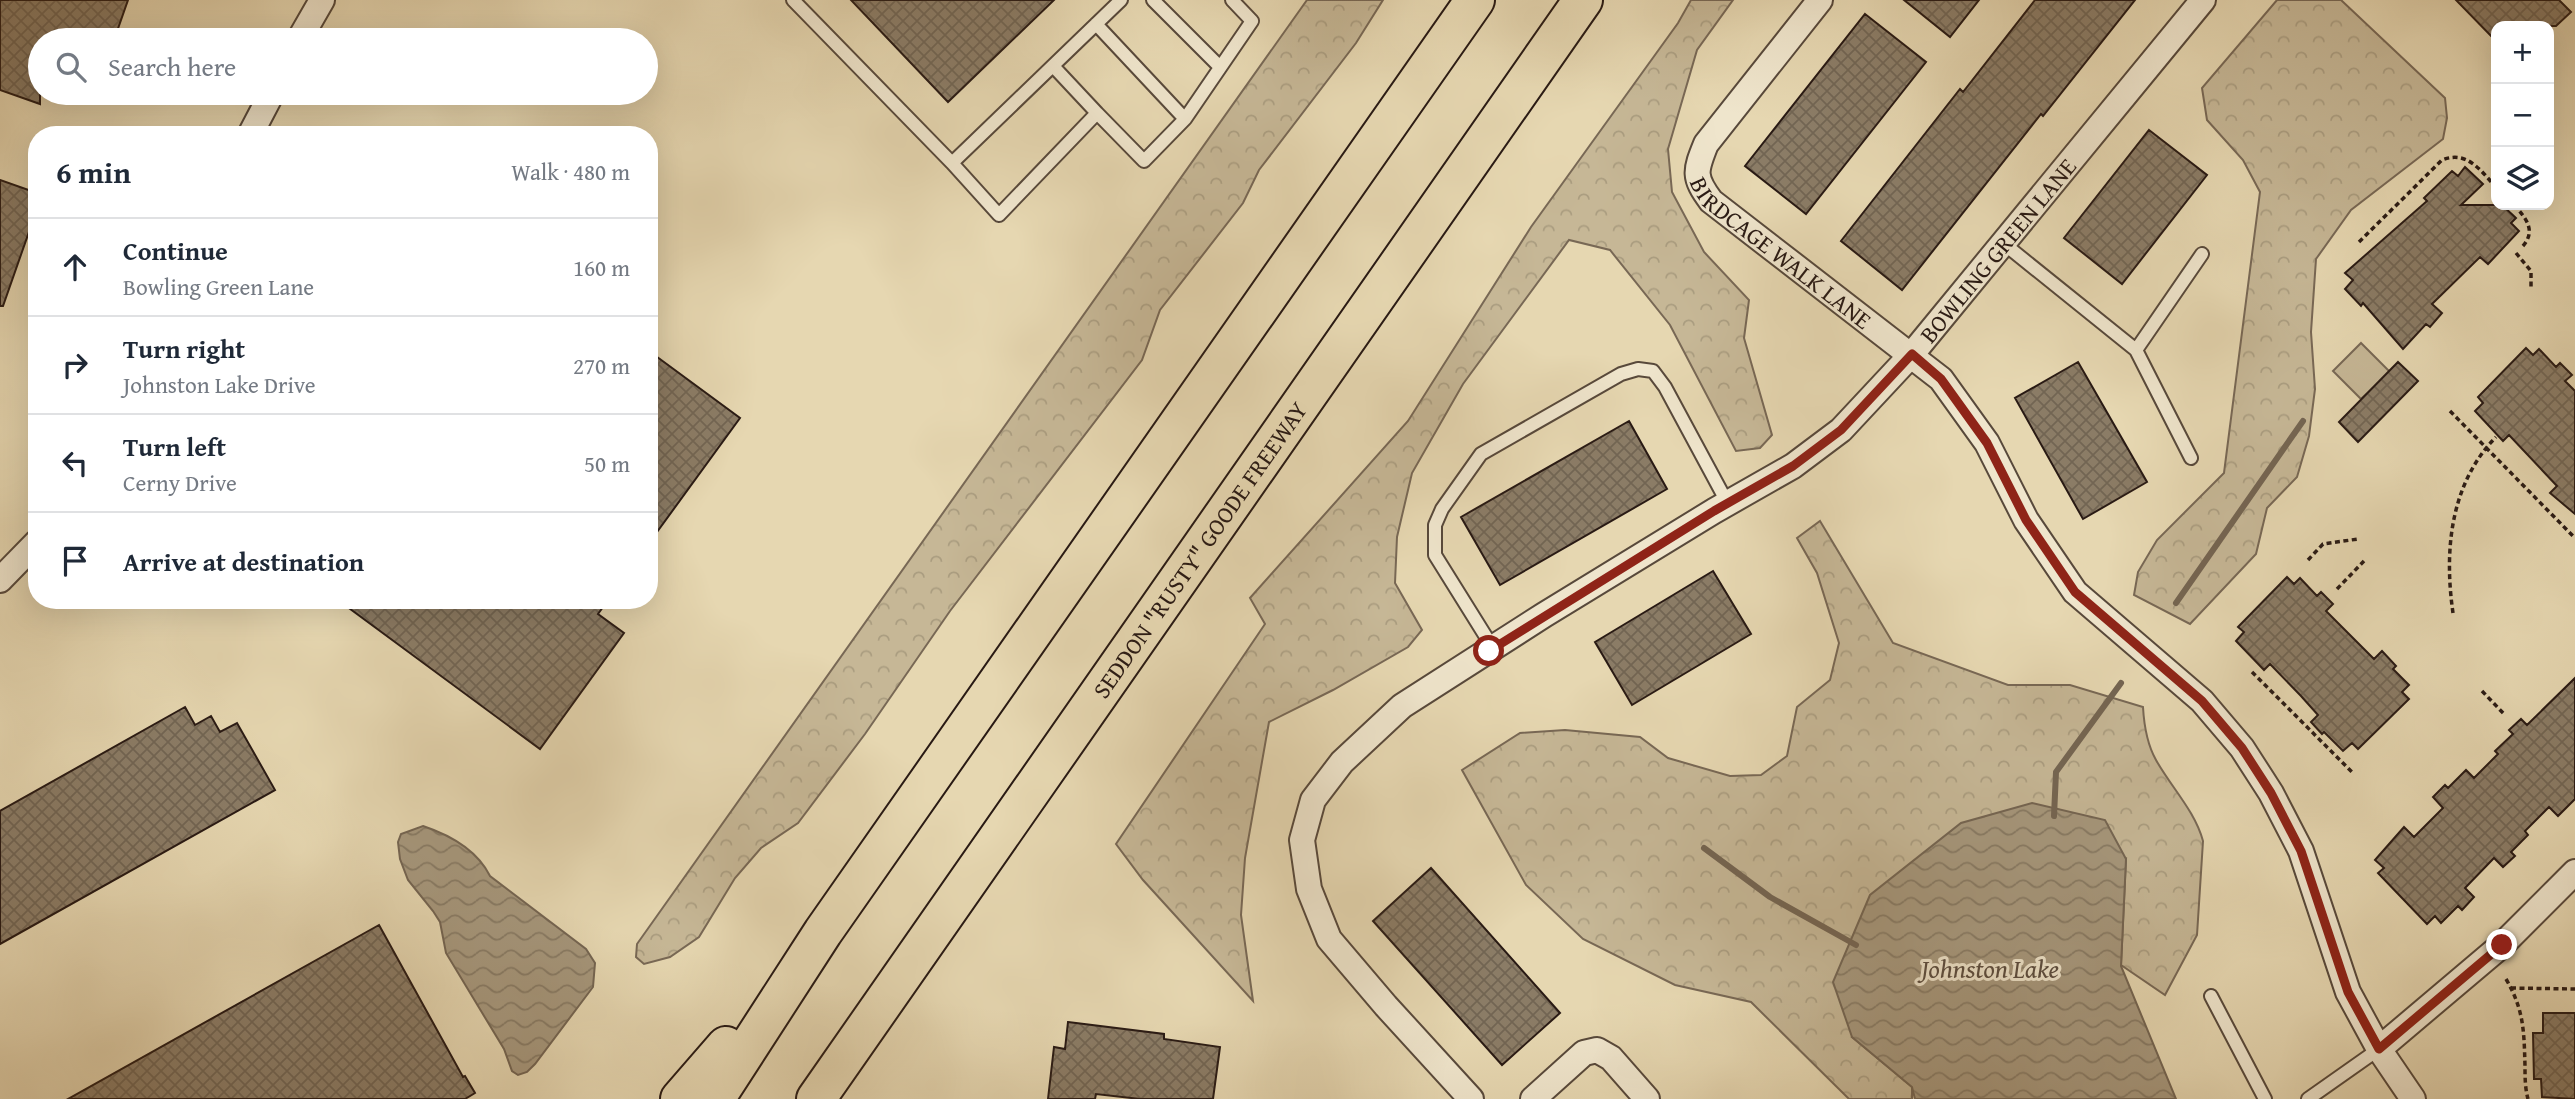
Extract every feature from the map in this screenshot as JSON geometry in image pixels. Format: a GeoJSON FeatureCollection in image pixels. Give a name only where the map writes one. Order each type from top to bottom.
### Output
{"type":"FeatureCollection","features":[{"type":"Feature","properties":{"kind":"highway"},"geometry":{"type":"LineString","coordinates":[[715,1099],[823,932],[1475,0]]}},
{"type":"Feature","properties":{"kind":"highway","name":"SEDDON \"RUSTY\" GOODE FREEWAY"},"geometry":{"type":"LineString","coordinates":[[816,1099],[1583,0]]}},
{"type":"Feature","properties":{"kind":"highway"},"geometry":{"type":"LineString","coordinates":[[680,1099],[823,932]]}},
{"type":"Feature","properties":{"kind":"street"},"geometry":{"type":"LineString","coordinates":[[306,28],[323,0]]}},
{"type":"Feature","properties":{"kind":"street","name":"BIRDCAGE WALK LANE"},"geometry":{"type":"LineString","coordinates":[[1819,0],[1706,144],[1697,167],[1698,184],[1712,201],[1912,354]]}},
{"type":"Feature","properties":{"kind":"street","name":"BOWLING GREEN LANE"},"geometry":{"type":"LineString","coordinates":[[1471,1099],[1329,939],[1309,889],[1302,840],[1313,800],[1342,762],[1402,706],[1793,466],[1841,430],[1912,354],[2203,0]]}},
{"type":"Feature","properties":{"kind":"street"},"geometry":{"type":"LineString","coordinates":[[255,126],[266,105]]}},
{"type":"Feature","properties":{"kind":"street"},"geometry":{"type":"LineString","coordinates":[[1912,354],[1941,379],[1987,443],[2026,520],[2075,592],[2202,701],[2242,748],[2271,793],[2301,851],[2348,992],[2379,1049],[2413,1099]]}},
{"type":"Feature","properties":{"kind":"street"},"geometry":{"type":"LineString","coordinates":[[0,580],[28,551]]}},
{"type":"Feature","properties":{"kind":"street"},"geometry":{"type":"LineString","coordinates":[[2379,1049],[2502,945],[2575,872]]}},
{"type":"Feature","properties":{"kind":"street"},"geometry":{"type":"LineString","coordinates":[[1533,1099],[1584,1053],[1597,1050],[1611,1058],[1647,1099]]}},
{"type":"Feature","properties":{"kind":"lane"},"geometry":{"type":"LineString","coordinates":[[793,0],[999,215],[1097,113]]}},
{"type":"Feature","properties":{"kind":"lane"},"geometry":{"type":"LineString","coordinates":[[952,163],[1121,0]]}},
{"type":"Feature","properties":{"kind":"lane"},"geometry":{"type":"LineString","coordinates":[[1153,0],[1220,66]]}},
{"type":"Feature","properties":{"kind":"lane"},"geometry":{"type":"LineString","coordinates":[[1053,66],[1144,161],[1185,119],[1252,22],[1232,0]]}},
{"type":"Feature","properties":{"kind":"lane"},"geometry":{"type":"LineString","coordinates":[[1096,24],[1185,119]]}},
{"type":"Feature","properties":{"kind":"lane"},"geometry":{"type":"LineString","coordinates":[[2003,243],[2136,350],[2191,458]]}},
{"type":"Feature","properties":{"kind":"lane"},"geometry":{"type":"LineString","coordinates":[[2136,350],[2202,254]]}},
{"type":"Feature","properties":{"kind":"lane"},"geometry":{"type":"LineString","coordinates":[[1493,648],[1435,555],[1434,546],[1435,524],[1442,509],[1480,454],[1621,374],[1638,369],[1653,371],[1665,387],[1728,504]]}},
{"type":"Feature","properties":{"kind":"lane"},"geometry":{"type":"LineString","coordinates":[[2211,996],[2265,1099]]}},
{"type":"Feature","properties":{"kind":"lane"},"geometry":{"type":"LineString","coordinates":[[2308,1099],[2379,1049]]}},
{"type":"Feature","properties":{"kind":"path"},"geometry":{"type":"LineString","coordinates":[[2359,242],[2442,160],[2460,156],[2469,159],[2491,182]]}},
{"type":"Feature","properties":{"kind":"path"},"geometry":{"type":"LineString","coordinates":[[2519,210],[2530,227],[2529,236],[2522,247]]}},
{"type":"Feature","properties":{"kind":"path"},"geometry":{"type":"LineString","coordinates":[[2516,253],[2531,271],[2531,289]]}},
{"type":"Feature","properties":{"kind":"path"},"geometry":{"type":"LineString","coordinates":[[2450,411],[2574,537]]}},
{"type":"Feature","properties":{"kind":"path"},"geometry":{"type":"LineString","coordinates":[[2453,613],[2448,557],[2452,523],[2463,488],[2486,447],[2496,437]]}},
{"type":"Feature","properties":{"kind":"path"},"geometry":{"type":"LineString","coordinates":[[2308,560],[2323,544],[2358,539]]}},
{"type":"Feature","properties":{"kind":"path"},"geometry":{"type":"LineString","coordinates":[[2337,589],[2364,561]]}},
{"type":"Feature","properties":{"kind":"path"},"geometry":{"type":"LineString","coordinates":[[2252,673],[2352,772]]}},
{"type":"Feature","properties":{"kind":"path"},"geometry":{"type":"LineString","coordinates":[[2482,691],[2504,714]]}},
{"type":"Feature","properties":{"kind":"path"},"geometry":{"type":"LineString","coordinates":[[2506,979],[2523,1019],[2525,1086],[2528,1099]]}},
{"type":"Feature","properties":{"kind":"path"},"geometry":{"type":"LineString","coordinates":[[2511,988],[2575,989]]}},
{"type":"Feature","properties":{"kind":"green space"},"geometry":{"type":"Polygon","coordinates":[[[1307,0],[1383,0],[1356,43],[1259,170],[1243,203],[1160,310],[1142,360],[950,611],[865,734],[798,823],[761,848],[735,878],[699,937],[670,957],[644,964],[636,957],[637,944],[1307,0]]]}},
{"type":"Feature","properties":{"kind":"green space"},"geometry":{"type":"Polygon","coordinates":[[[1691,0],[1733,0],[1697,50],[1668,149],[1672,192],[1704,252],[1749,300],[1744,338],[1772,435],[1760,448],[1736,451],[1670,325],[1610,250],[1569,240],[1463,384],[1412,473],[1397,537],[1395,583],[1422,630],[1408,647],[1333,690],[1269,722],[1245,858],[1241,915],[1253,1001],[1143,880],[1116,844],[1265,624],[1250,598],[1408,421],[1531,227],[1678,23],[1691,0]]]}},
{"type":"Feature","properties":{"kind":"green space"},"geometry":{"type":"Polygon","coordinates":[[[2277,0],[2341,0],[2445,98],[2447,118],[2443,139],[2351,210],[2316,259],[2311,332],[2315,389],[2309,436],[2297,477],[2267,508],[2256,554],[2190,624],[2134,595],[2138,572],[2157,540],[2224,473],[2260,192],[2243,160],[2207,120],[2202,88],[2277,0]]]}},
{"type":"Feature","properties":{"kind":"green space"},"geometry":{"type":"Polygon","coordinates":[[[2361,343],[2390,372],[2361,399],[2333,371],[2361,343]]]}},
{"type":"Feature","properties":{"kind":"green space"},"geometry":{"type":"Polygon","coordinates":[[[1820,521],[1893,643],[2008,685],[2070,685],[2143,707],[2146,734],[2153,754],[2189,809],[2203,841],[2197,935],[2165,995],[2121,965],[2126,859],[1852,1037],[1912,1087],[1912,1099],[1849,1099],[1751,1002],[1675,985],[1583,939],[1526,885],[1462,770],[1520,733],[1565,730],[1640,737],[1668,758],[1730,776],[1761,775],[1787,756],[1797,707],[1830,680],[1839,643],[1817,573],[1797,538],[1820,521]]]}},
{"type":"Feature","properties":{"kind":"water","name":"Johnston Lake"},"geometry":{"type":"Polygon","coordinates":[[[2032,803],[2105,820],[2126,859],[2121,966],[2176,1099],[1915,1099],[1912,1087],[1852,1037],[1833,982],[1870,895],[1961,823],[2032,803]]]}},
{"type":"Feature","properties":{"kind":"water"},"geometry":{"type":"Polygon","coordinates":[[[423,826],[453,839],[470,851],[490,876],[586,949],[595,963],[593,987],[527,1072],[518,1075],[512,1071],[504,1049],[446,953],[440,922],[408,880],[400,859],[398,842],[401,834],[423,826]]]}},
{"type":"Feature","properties":{"kind":"building"},"geometry":{"type":"Polygon","coordinates":[[[0,0],[128,0],[118,28],[28,28],[28,100],[0,90],[0,0]]]}},
{"type":"Feature","properties":{"kind":"building"},"geometry":{"type":"Polygon","coordinates":[[[851,0],[1054,0],[948,102],[851,0]]]}},
{"type":"Feature","properties":{"kind":"building"},"geometry":{"type":"Polygon","coordinates":[[[1904,0],[1979,0],[1950,37],[1904,0]]]}},
{"type":"Feature","properties":{"kind":"building"},"geometry":{"type":"Polygon","coordinates":[[[2035,0],[2135,0],[1902,290],[1841,241],[1960,89],[1963,92],[2035,0]]]}},
{"type":"Feature","properties":{"kind":"building"},"geometry":{"type":"Polygon","coordinates":[[[2456,0],[2559,0],[2571,12],[2556,26],[2554,21],[2491,21],[2491,36],[2456,0]]]}},
{"type":"Feature","properties":{"kind":"building"},"geometry":{"type":"Polygon","coordinates":[[[1865,14],[1926,62],[1806,214],[1745,166],[1865,14]]]}},
{"type":"Feature","properties":{"kind":"building"},"geometry":{"type":"Polygon","coordinates":[[[2149,130],[2207,175],[2122,284],[2064,238],[2149,130]]]}},
{"type":"Feature","properties":{"kind":"building"},"geometry":{"type":"Polygon","coordinates":[[[2465,167],[2483,184],[2461,205],[2491,205],[2491,210],[2507,210],[2516,218],[2511,223],[2519,231],[2488,264],[2480,257],[2432,304],[2442,313],[2430,327],[2426,324],[2403,349],[2363,303],[2361,306],[2345,289],[2353,280],[2345,273],[2427,201],[2424,198],[2452,171],[2458,176],[2465,167]]]}},
{"type":"Feature","properties":{"kind":"building"},"geometry":{"type":"Polygon","coordinates":[[[0,180],[28,190],[28,235],[3,306],[0,306],[0,180]]]}},
{"type":"Feature","properties":{"kind":"building"},"geometry":{"type":"Polygon","coordinates":[[[2526,348],[2533,355],[2539,349],[2556,367],[2560,363],[2572,375],[2565,381],[2575,391],[2575,514],[2550,493],[2557,486],[2509,435],[2503,441],[2475,411],[2483,403],[2478,397],[2526,348]]]}},
{"type":"Feature","properties":{"kind":"building"},"geometry":{"type":"Polygon","coordinates":[[[658,358],[740,418],[658,531],[658,358]]]}},
{"type":"Feature","properties":{"kind":"building"},"geometry":{"type":"Polygon","coordinates":[[[2078,362],[2147,482],[2083,519],[2015,398],[2078,362]]]}},
{"type":"Feature","properties":{"kind":"building"},"geometry":{"type":"Polygon","coordinates":[[[2398,362],[2418,381],[2358,442],[2339,422],[2398,362]]]}},
{"type":"Feature","properties":{"kind":"building"},"geometry":{"type":"Polygon","coordinates":[[[1629,421],[1667,489],[1500,585],[1461,517],[1629,421]]]}},
{"type":"Feature","properties":{"kind":"building"},"geometry":{"type":"Polygon","coordinates":[[[1713,571],[1751,634],[1632,705],[1595,642],[1713,571]]]}},
{"type":"Feature","properties":{"kind":"building"},"geometry":{"type":"Polygon","coordinates":[[[2287,577],[2294,584],[2300,578],[2317,596],[2321,592],[2333,604],[2326,611],[2374,659],[2382,651],[2396,666],[2393,669],[2409,685],[2402,692],[2409,699],[2358,749],[2352,743],[2343,751],[2324,732],[2322,734],[2311,722],[2318,715],[2301,696],[2270,664],[2264,670],[2236,641],[2244,632],[2238,627],[2287,577]]]}},
{"type":"Feature","properties":{"kind":"building"},"geometry":{"type":"Polygon","coordinates":[[[350,609],[602,609],[598,614],[624,633],[540,749],[350,609]]]}},
{"type":"Feature","properties":{"kind":"building"},"geometry":{"type":"Polygon","coordinates":[[[2575,678],[2575,799],[2558,816],[2549,807],[2525,831],[2528,835],[2511,852],[2515,856],[2503,867],[2494,858],[2465,888],[2474,897],[2462,910],[2458,906],[2441,923],[2435,916],[2427,924],[2378,873],[2384,868],[2375,860],[2404,827],[2414,837],[2443,808],[2433,797],[2445,785],[2448,788],[2466,770],[2474,778],[2498,754],[2495,751],[2513,734],[2509,730],[2521,719],[2527,725],[2575,678]]]}},
{"type":"Feature","properties":{"kind":"building"},"geometry":{"type":"Polygon","coordinates":[[[185,707],[195,725],[211,716],[220,732],[237,723],[275,790],[0,944],[0,811],[185,707]]]}},
{"type":"Feature","properties":{"kind":"building"},"geometry":{"type":"Polygon","coordinates":[[[1431,868],[1560,1013],[1502,1065],[1373,921],[1431,868]]]}},
{"type":"Feature","properties":{"kind":"building"},"geometry":{"type":"Polygon","coordinates":[[[379,925],[463,1077],[465,1076],[475,1093],[465,1099],[68,1099],[379,925]]]}},
{"type":"Feature","properties":{"kind":"building"},"geometry":{"type":"Polygon","coordinates":[[[2543,1013],[2575,1013],[2575,1099],[2542,1097],[2541,1079],[2534,1079],[2533,1033],[2543,1033],[2543,1013]]]}},
{"type":"Feature","properties":{"kind":"building"},"geometry":{"type":"Polygon","coordinates":[[[1068,1022],[1164,1034],[1164,1039],[1220,1047],[1213,1099],[1140,1099],[1096,1094],[1095,1099],[1048,1099],[1054,1047],[1065,1049],[1068,1022]]]}},
{"type":"Feature","properties":{"kind":"waterway"},"geometry":{"type":"LineString","coordinates":[[2176,603],[2303,421]]}},
{"type":"Feature","properties":{"kind":"waterway"},"geometry":{"type":"LineString","coordinates":[[2054,816],[2056,772],[2121,683]]}},
{"type":"Feature","properties":{"kind":"waterway"},"geometry":{"type":"LineString","coordinates":[[1704,848],[1770,897],[1856,945]]}},
{"type":"Feature","properties":{"kind":"route"},"geometry":{"type":"LineString","coordinates":[[1489,651],[1714,511],[1793,466],[1841,430],[1912,354],[1941,379],[1987,443],[2026,520],[2075,592],[2202,701],[2242,748],[2271,793],[2301,851],[2348,992],[2379,1049],[2502,945]]}}]}
